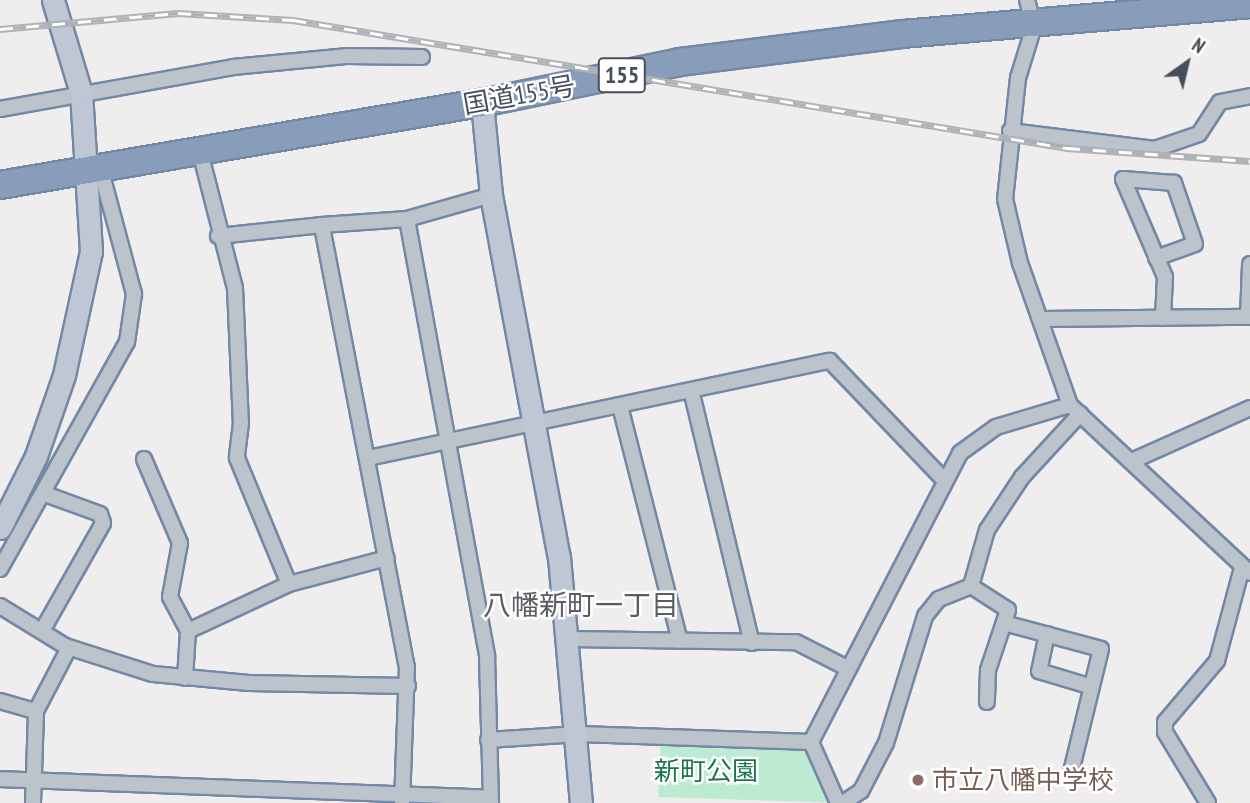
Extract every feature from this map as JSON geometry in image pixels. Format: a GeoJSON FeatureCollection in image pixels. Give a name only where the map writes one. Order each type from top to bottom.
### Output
{"type":"FeatureCollection","features":[{"type":"Feature","properties":{"kind":"highway","name":"国道155号"},"geometry":{"type":"LineString","coordinates":[[0,185],[199,148],[482,103],[680,62],[902,34],[1031,26],[1250,4]]}},
{"type":"Feature","properties":{"kind":"street"},"geometry":{"type":"LineString","coordinates":[[0,569],[46,494],[127,342],[134,294],[94,168],[81,93],[53,0]]}},
{"type":"Feature","properties":{"kind":"street"},"geometry":{"type":"LineString","coordinates":[[1027,0],[1032,47],[1018,78],[1010,131],[1005,199],[1020,263],[1075,409],[1134,460],[1246,570],[1217,661],[1166,722],[1165,732],[1208,803]]}},
{"type":"Feature","properties":{"kind":"street"},"geometry":{"type":"LineString","coordinates":[[0,108],[233,67],[348,56],[422,57]]}},
{"type":"Feature","properties":{"kind":"street"},"geometry":{"type":"LineString","coordinates":[[1010,131],[1155,149],[1199,134],[1220,102],[1250,96]]}},
{"type":"Feature","properties":{"kind":"street"},"geometry":{"type":"LineString","coordinates":[[482,103],[491,195],[535,426],[569,639],[579,734],[581,803]]}},
{"type":"Feature","properties":{"kind":"street"},"geometry":{"type":"LineString","coordinates":[[199,148],[218,236],[235,288],[241,423],[237,458],[289,584]]}},
{"type":"Feature","properties":{"kind":"street"},"geometry":{"type":"LineString","coordinates":[[0,528],[36,456],[64,375],[90,251],[94,168]]}},
{"type":"Feature","properties":{"kind":"street"},"geometry":{"type":"LineString","coordinates":[[1156,258],[1195,244],[1174,183],[1123,179],[1133,201],[1156,258],[1164,277],[1163,318]]}},
{"type":"Feature","properties":{"kind":"street"},"geometry":{"type":"LineString","coordinates":[[218,236],[407,219],[491,195]]}},
{"type":"Feature","properties":{"kind":"street"},"geometry":{"type":"LineString","coordinates":[[0,779],[491,801],[487,657],[451,444],[407,219]]}},
{"type":"Feature","properties":{"kind":"street"},"geometry":{"type":"LineString","coordinates":[[322,225],[387,558],[408,686],[402,799]]}},
{"type":"Feature","properties":{"kind":"street"},"geometry":{"type":"LineString","coordinates":[[1043,319],[1249,317],[1250,264]]}},
{"type":"Feature","properties":{"kind":"street"},"geometry":{"type":"LineString","coordinates":[[368,458],[621,410],[830,361],[944,480]]}},
{"type":"Feature","properties":{"kind":"street"},"geometry":{"type":"LineString","coordinates":[[692,394],[752,643]]}},
{"type":"Feature","properties":{"kind":"street"},"geometry":{"type":"LineString","coordinates":[[1134,460],[1250,408]]}},
{"type":"Feature","properties":{"kind":"street"},"geometry":{"type":"LineString","coordinates":[[811,742],[960,453],[996,427],[1075,409]]}},
{"type":"Feature","properties":{"kind":"street"},"geometry":{"type":"LineString","coordinates":[[971,586],[987,530],[1022,477],[1075,409]]}},
{"type":"Feature","properties":{"kind":"street"},"geometry":{"type":"LineString","coordinates":[[621,410],[680,641]]}},
{"type":"Feature","properties":{"kind":"street"},"geometry":{"type":"LineString","coordinates":[[144,459],[180,543],[170,597],[188,631],[185,678]]}},
{"type":"Feature","properties":{"kind":"street"},"geometry":{"type":"LineString","coordinates":[[42,631],[103,523],[100,514],[46,494]]}},
{"type":"Feature","properties":{"kind":"street"},"geometry":{"type":"LineString","coordinates":[[188,631],[289,584],[387,558]]}},
{"type":"Feature","properties":{"kind":"street"},"geometry":{"type":"LineString","coordinates":[[971,586],[1008,610],[988,670],[987,702]]}},
{"type":"Feature","properties":{"kind":"street"},"geometry":{"type":"LineString","coordinates":[[843,803],[861,791],[886,743],[925,616],[939,600],[971,586]]}},
{"type":"Feature","properties":{"kind":"street"},"geometry":{"type":"LineString","coordinates":[[0,606],[69,648],[185,678],[408,686]]}},
{"type":"Feature","properties":{"kind":"street"},"geometry":{"type":"LineString","coordinates":[[1004,623],[1101,649],[1071,772]]}},
{"type":"Feature","properties":{"kind":"street"},"geometry":{"type":"LineString","coordinates":[[1047,634],[1039,671],[1092,687]]}},
{"type":"Feature","properties":{"kind":"street"},"geometry":{"type":"LineString","coordinates":[[569,639],[796,642],[849,669]]}},
{"type":"Feature","properties":{"kind":"street"},"geometry":{"type":"LineString","coordinates":[[33,803],[36,711],[69,648]]}},
{"type":"Feature","properties":{"kind":"street"},"geometry":{"type":"LineString","coordinates":[[0,701],[36,711]]}},
{"type":"Feature","properties":{"kind":"street"},"geometry":{"type":"LineString","coordinates":[[488,740],[579,734],[811,742]]}},
{"type":"Feature","properties":{"kind":"street"},"geometry":{"type":"LineString","coordinates":[[811,742],[838,803]]}},
{"type":"Feature","properties":{"kind":"green space","name":"新町公園"},"geometry":{"type":"Polygon","coordinates":[[[661,737],[811,742],[837,803],[658,797],[661,737]]]}},
{"type":"Feature","properties":{"kind":"railway"},"geometry":{"type":"LineString","coordinates":[[0,29],[178,13],[293,20],[1067,148],[1250,161]]}},
{"type":"Feature","properties":{"kind":"place","name":"市立八幡中学校"},"geometry":{"type":"Point","coordinates":[918,780]}},
{"type":"Feature","properties":{"kind":"district","name":"八幡新町一丁目"},"geometry":{"type":"Point","coordinates":[581,605]}}]}
